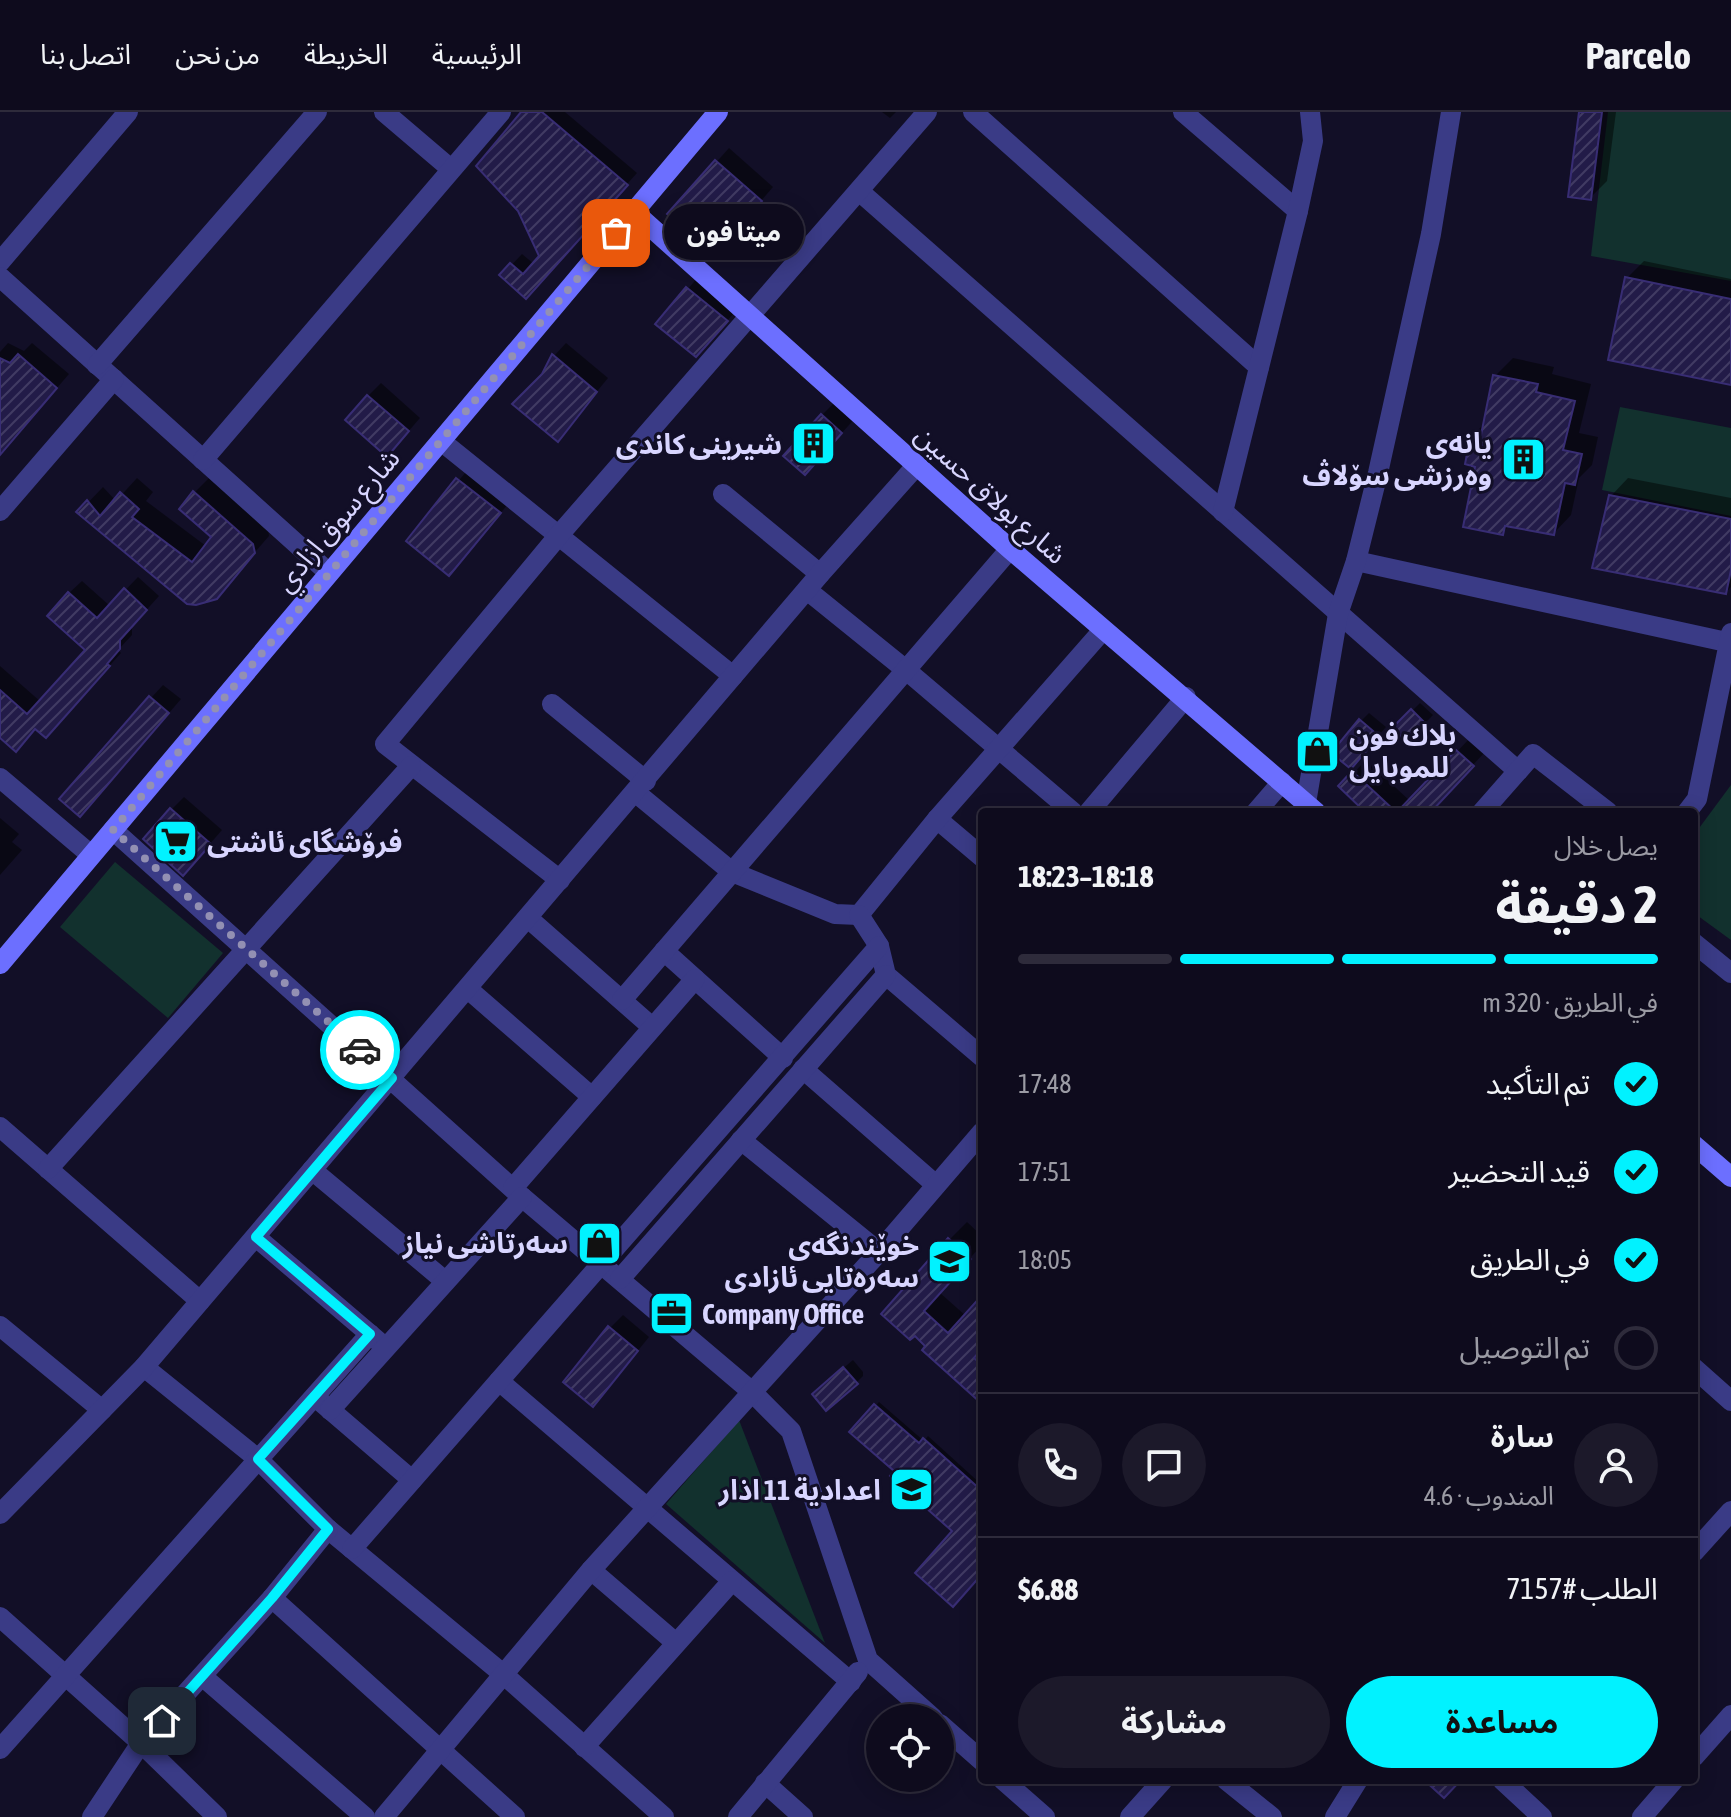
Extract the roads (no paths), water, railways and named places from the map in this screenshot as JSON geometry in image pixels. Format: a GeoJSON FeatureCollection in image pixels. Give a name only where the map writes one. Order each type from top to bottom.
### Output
{"type":"FeatureCollection","features":[{"type":"Feature","properties":{"kind":"street"},"geometry":{"type":"LineString","coordinates":[[0,262],[128,112]]}},
{"type":"Feature","properties":{"kind":"street"},"geometry":{"type":"LineString","coordinates":[[97,365],[317,112]]}},
{"type":"Feature","properties":{"kind":"street"},"geometry":{"type":"LineString","coordinates":[[384,112],[451,169]]}},
{"type":"Feature","properties":{"kind":"street"},"geometry":{"type":"LineString","coordinates":[[203,460],[501,112]]}},
{"type":"Feature","properties":{"kind":"street","name":"شارع سوق ازادي"},"geometry":{"type":"LineString","coordinates":[[0,964],[718,112]]}},
{"type":"Feature","properties":{"kind":"street"},"geometry":{"type":"LineString","coordinates":[[560,880],[385,744],[559,535],[927,112]]}},
{"type":"Feature","properties":{"kind":"street"},"geometry":{"type":"LineString","coordinates":[[973,112],[1259,367]]}},
{"type":"Feature","properties":{"kind":"street"},"geometry":{"type":"LineString","coordinates":[[1183,112],[1298,211]]}},
{"type":"Feature","properties":{"kind":"street"},"geometry":{"type":"LineString","coordinates":[[1223,512],[1298,211],[1313,141],[1310,112]]}},
{"type":"Feature","properties":{"kind":"street"},"geometry":{"type":"LineString","coordinates":[[1311,808],[1338,614],[1356,561],[1431,234],[1451,112]]}},
{"type":"Feature","properties":{"kind":"street"},"geometry":{"type":"LineString","coordinates":[[859,191],[1518,771]]}},
{"type":"Feature","properties":{"kind":"street","name":"شارع بولاق حسين"},"geometry":{"type":"LineString","coordinates":[[634,212],[1010,549],[1186,697],[1311,808]]}},
{"type":"Feature","properties":{"kind":"street"},"geometry":{"type":"LineString","coordinates":[[0,277],[329,573]]}},
{"type":"Feature","properties":{"kind":"street"},"geometry":{"type":"LineString","coordinates":[[0,511],[114,379]]}},
{"type":"Feature","properties":{"kind":"street"},"geometry":{"type":"LineString","coordinates":[[441,441],[733,676]]}},
{"type":"Feature","properties":{"kind":"street"},"geometry":{"type":"LineString","coordinates":[[0,1514],[144,1367],[820,574],[917,465]]}},
{"type":"Feature","properties":{"kind":"street"},"geometry":{"type":"LineString","coordinates":[[723,494],[820,574]]}},
{"type":"Feature","properties":{"kind":"street"},"geometry":{"type":"LineString","coordinates":[[622,1000],[1010,549]]}},
{"type":"Feature","properties":{"kind":"street"},"geometry":{"type":"LineString","coordinates":[[1356,561],[1730,640],[1697,799],[1690,808]]}},
{"type":"Feature","properties":{"kind":"street"},"geometry":{"type":"LineString","coordinates":[[807,590],[1068,808]]}},
{"type":"Feature","properties":{"kind":"street"},"geometry":{"type":"LineString","coordinates":[[859,915],[937,819],[1103,630]]}},
{"type":"Feature","properties":{"kind":"street"},"geometry":{"type":"LineString","coordinates":[[1092,808],[1186,697]]}},
{"type":"Feature","properties":{"kind":"street"},"geometry":{"type":"LineString","coordinates":[[552,704],[732,872],[835,914],[859,915]]}},
{"type":"Feature","properties":{"kind":"street"},"geometry":{"type":"LineString","coordinates":[[1486,808],[1533,754],[1603,808]]}},
{"type":"Feature","properties":{"kind":"street"},"geometry":{"type":"LineString","coordinates":[[48,1169],[411,766]]}},
{"type":"Feature","properties":{"kind":"street"},"geometry":{"type":"LineString","coordinates":[[0,778],[91,855]]}},
{"type":"Feature","properties":{"kind":"street"},"geometry":{"type":"LineString","coordinates":[[1259,808],[1282,782]]}},
{"type":"Feature","properties":{"kind":"street"},"geometry":{"type":"LineString","coordinates":[[937,819],[978,854]]}},
{"type":"Feature","properties":{"kind":"street"},"geometry":{"type":"LineString","coordinates":[[113,830],[518,1193],[751,1391],[791,1431],[868,1660],[917,1704]]}},
{"type":"Feature","properties":{"kind":"street"},"geometry":{"type":"LineString","coordinates":[[859,915],[879,946],[886,975],[978,1054]]}},
{"type":"Feature","properties":{"kind":"street"},"geometry":{"type":"LineString","coordinates":[[528,918],[652,1027]]}},
{"type":"Feature","properties":{"kind":"street"},"geometry":{"type":"LineString","coordinates":[[352,1549],[879,946]]}},
{"type":"Feature","properties":{"kind":"street"},"geometry":{"type":"LineString","coordinates":[[1698,946],[1731,973]]}},
{"type":"Feature","properties":{"kind":"street"},"geometry":{"type":"LineString","coordinates":[[664,951],[783,1058]]}},
{"type":"Feature","properties":{"kind":"street"},"geometry":{"type":"LineString","coordinates":[[620,1279],[886,975]]}},
{"type":"Feature","properties":{"kind":"street"},"geometry":{"type":"LineString","coordinates":[[0,1749],[258,1459],[322,1403],[378,1340],[445,1281],[592,1097],[695,979]]}},
{"type":"Feature","properties":{"kind":"street"},"geometry":{"type":"LineString","coordinates":[[468,989],[592,1097]]}},
{"type":"Feature","properties":{"kind":"street"},"geometry":{"type":"LineString","coordinates":[[803,1069],[936,1185]]}},
{"type":"Feature","properties":{"kind":"street"},"geometry":{"type":"LineString","coordinates":[[0,1127],[200,1301]]}},
{"type":"Feature","properties":{"kind":"street"},"geometry":{"type":"LineString","coordinates":[[384,1817],[591,1570],[879,1252],[978,1137]]}},
{"type":"Feature","properties":{"kind":"street"},"geometry":{"type":"LineString","coordinates":[[741,1140],[879,1252]]}},
{"type":"Feature","properties":{"kind":"street"},"geometry":{"type":"LineString","coordinates":[[1698,1148],[1731,1177]]}},
{"type":"Feature","properties":{"kind":"street"},"geometry":{"type":"LineString","coordinates":[[312,1170],[445,1281]]}},
{"type":"Feature","properties":{"kind":"street"},"geometry":{"type":"LineString","coordinates":[[256,1237],[378,1340]]}},
{"type":"Feature","properties":{"kind":"street"},"geometry":{"type":"LineString","coordinates":[[0,1326],[102,1410]]}},
{"type":"Feature","properties":{"kind":"street"},"geometry":{"type":"LineString","coordinates":[[144,1367],[258,1459],[328,1529],[503,1674],[664,1817]]}},
{"type":"Feature","properties":{"kind":"street"},"geometry":{"type":"LineString","coordinates":[[1698,1372],[1731,1401]]}},
{"type":"Feature","properties":{"kind":"street"},"geometry":{"type":"LineString","coordinates":[[499,1381],[851,1682]]}},
{"type":"Feature","properties":{"kind":"street"},"geometry":{"type":"LineString","coordinates":[[322,1403],[412,1480]]}},
{"type":"Feature","properties":{"kind":"street"},"geometry":{"type":"LineString","coordinates":[[1698,1548],[1731,1511]]}},
{"type":"Feature","properties":{"kind":"street"},"geometry":{"type":"LineString","coordinates":[[98,1815],[141,1743],[272,1598],[328,1529]]}},
{"type":"Feature","properties":{"kind":"street"},"geometry":{"type":"LineString","coordinates":[[591,1570],[676,1643]]}},
{"type":"Feature","properties":{"kind":"street"},"geometry":{"type":"LineString","coordinates":[[584,1747],[732,1581]]}},
{"type":"Feature","properties":{"kind":"street"},"geometry":{"type":"LineString","coordinates":[[272,1598],[515,1817]]}},
{"type":"Feature","properties":{"kind":"street"},"geometry":{"type":"LineString","coordinates":[[0,1617],[141,1743],[217,1817]]}},
{"type":"Feature","properties":{"kind":"street"},"geometry":{"type":"LineString","coordinates":[[738,1817],[868,1660]]}},
{"type":"Feature","properties":{"kind":"street"},"geometry":{"type":"LineString","coordinates":[[202,1676],[365,1817]]}},
{"type":"Feature","properties":{"kind":"street"},"geometry":{"type":"LineString","coordinates":[[1698,1752],[1731,1715]]}},
{"type":"Feature","properties":{"kind":"street"},"geometry":{"type":"LineString","coordinates":[[954,1736],[978,1757]]}},
{"type":"Feature","properties":{"kind":"street"},"geometry":{"type":"LineString","coordinates":[[765,1783],[803,1817]]}},
{"type":"Feature","properties":{"kind":"street"},"geometry":{"type":"LineString","coordinates":[[1008,1784],[1045,1817]]}},
{"type":"Feature","properties":{"kind":"street"},"geometry":{"type":"LineString","coordinates":[[1130,1817],[1159,1784]]}},
{"type":"Feature","properties":{"kind":"street"},"geometry":{"type":"LineString","coordinates":[[1231,1784],[1272,1817]]}},
{"type":"Feature","properties":{"kind":"street"},"geometry":{"type":"LineString","coordinates":[[1335,1817],[1356,1784]]}},
{"type":"Feature","properties":{"kind":"street"},"geometry":{"type":"LineString","coordinates":[[1506,1784],[1542,1817]]}},
{"type":"Feature","properties":{"kind":"street"},"geometry":{"type":"LineString","coordinates":[[1642,1817],[1671,1784]]}},
{"type":"Feature","properties":{"kind":"place","name":"ميتا فون"},"geometry":{"type":"Point","coordinates":[616,233]}},
{"type":"Feature","properties":{"kind":"place","name":"شیرینی کاندی"},"geometry":{"type":"Point","coordinates":[813,444]}},
{"type":"Feature","properties":{"kind":"place","name":"یانەی وەرزشی سۆلاڤ"},"geometry":{"type":"Point","coordinates":[1523,459]}},
{"type":"Feature","properties":{"kind":"place","name":"بلاك فون للموبايل"},"geometry":{"type":"Point","coordinates":[1318,751]}},
{"type":"Feature","properties":{"kind":"place","name":"فرۆشگای ئاشتی"},"geometry":{"type":"Point","coordinates":[176,842]}},
{"type":"Feature","properties":{"kind":"place","name":"سەرتاشی نیاز"},"geometry":{"type":"Point","coordinates":[599,1243]}},
{"type":"Feature","properties":{"kind":"place","name":"خوێندنگەی سەرەتایی ئازادی"},"geometry":{"type":"Point","coordinates":[950,1261]}},
{"type":"Feature","properties":{"kind":"place","name":"Company Office"},"geometry":{"type":"Point","coordinates":[671,1314]}},
{"type":"Feature","properties":{"kind":"place","name":"اعدادية 11 اذار"},"geometry":{"type":"Point","coordinates":[912,1490]}}]}
